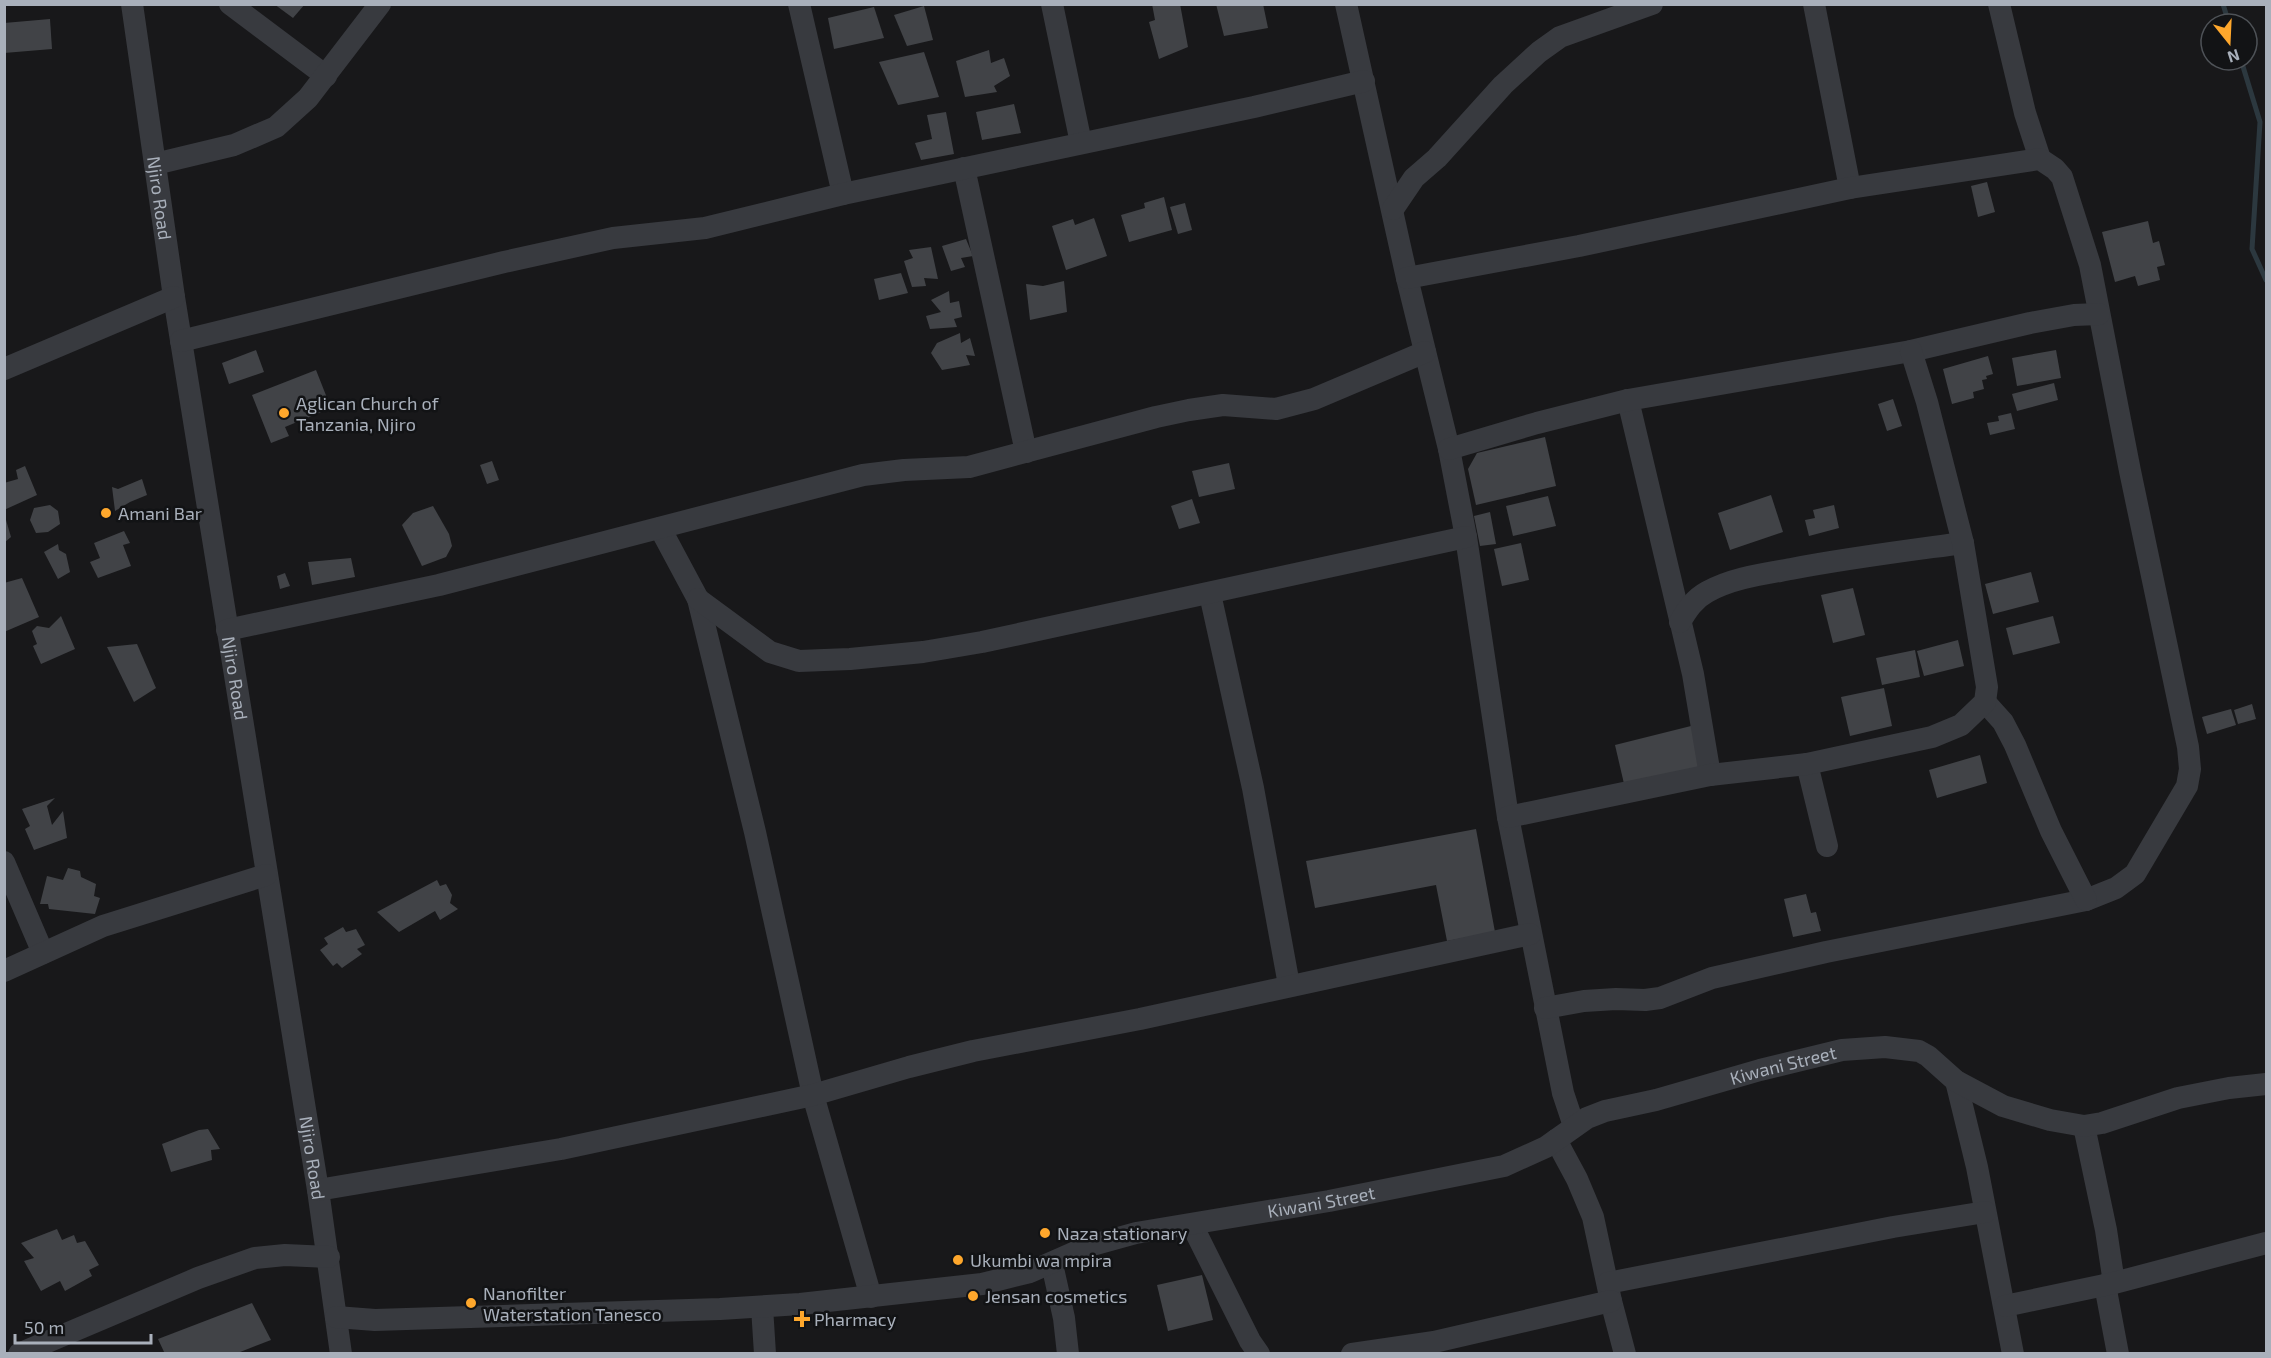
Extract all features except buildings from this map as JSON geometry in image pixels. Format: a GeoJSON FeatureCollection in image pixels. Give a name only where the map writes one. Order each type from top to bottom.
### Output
{"type":"FeatureCollection","features":[{"type":"Feature","properties":{"kind":"street","name":"Njiro Road"},"geometry":{"type":"LineString","coordinates":[[132,4],[174,297],[318,1190],[341,1353]]}},
{"type":"Feature","properties":{"kind":"street"},"geometry":{"type":"LineString","coordinates":[[230,4],[326,76]]}},
{"type":"Feature","properties":{"kind":"street"},"geometry":{"type":"LineString","coordinates":[[155,164],[234,145],[276,127],[309,98],[380,4]]}},
{"type":"Feature","properties":{"kind":"street"},"geometry":{"type":"LineString","coordinates":[[799,4],[843,194]]}},
{"type":"Feature","properties":{"kind":"street"},"geometry":{"type":"LineString","coordinates":[[1052,4],[1081,143]]}},
{"type":"Feature","properties":{"kind":"street"},"geometry":{"type":"LineString","coordinates":[[1346,4],[1407,278],[1449,449],[1467,537],[1508,817],[1563,1093],[1565,1133],[1577,1179],[1593,1217],[1625,1353]]}},
{"type":"Feature","properties":{"kind":"street"},"geometry":{"type":"LineString","coordinates":[[1393,209],[1414,178],[1437,158],[1503,85],[1539,52],[1560,37],[1652,4]]}},
{"type":"Feature","properties":{"kind":"street"},"geometry":{"type":"LineString","coordinates":[[1814,4],[1850,188]]}},
{"type":"Feature","properties":{"kind":"street"},"geometry":{"type":"LineString","coordinates":[[1545,1008],[1584,1001],[1660,998],[1712,978],[1826,952],[2086,900],[2116,888],[2135,874],[2187,786],[2190,769],[2188,747],[2130,471],[2090,265],[2062,177],[2040,159],[2025,113],[1999,4]]}},
{"type":"Feature","properties":{"kind":"street"},"geometry":{"type":"LineString","coordinates":[[181,341],[570,247],[624,236],[705,228],[843,194],[1254,107],[1364,81]]}},
{"type":"Feature","properties":{"kind":"street"},"geometry":{"type":"LineString","coordinates":[[1407,278],[1579,246],[1850,188],[2040,159]]}},
{"type":"Feature","properties":{"kind":"street"},"geometry":{"type":"LineString","coordinates":[[964,168],[1026,452]]}},
{"type":"Feature","properties":{"kind":"street"},"geometry":{"type":"LineString","coordinates":[[4,369],[174,297]]}},
{"type":"Feature","properties":{"kind":"street"},"geometry":{"type":"LineString","coordinates":[[1449,449],[1537,423],[1628,400],[1911,351],[2030,322],[2074,315],[2099,315]]}},
{"type":"Feature","properties":{"kind":"street"},"geometry":{"type":"LineString","coordinates":[[1508,817],[1710,775],[1807,764],[1932,737],[1961,725],[1985,702],[1987,687],[1963,543],[1927,402],[1911,351]]}},
{"type":"Feature","properties":{"kind":"street"},"geometry":{"type":"LineString","coordinates":[[227,630],[439,585],[863,475],[895,470],[969,467],[1189,410],[1223,405],[1276,409],[1314,399],[1425,352]]}},
{"type":"Feature","properties":{"kind":"street"},"geometry":{"type":"LineString","coordinates":[[1628,400],[1693,674],[1710,775]]}},
{"type":"Feature","properties":{"kind":"street"},"geometry":{"type":"LineString","coordinates":[[660,528],[698,598],[755,832],[813,1095],[871,1297]]}},
{"type":"Feature","properties":{"kind":"street"},"geometry":{"type":"LineString","coordinates":[[698,598],[770,652],[799,661],[850,659],[982,642],[1467,537]]}},
{"type":"Feature","properties":{"kind":"street"},"geometry":{"type":"LineString","coordinates":[[1680,622],[1687,609],[1708,591],[1746,578],[1834,561],[1963,543]]}},
{"type":"Feature","properties":{"kind":"street"},"geometry":{"type":"LineString","coordinates":[[1210,594],[1253,788],[1289,985]]}},
{"type":"Feature","properties":{"kind":"street"},"geometry":{"type":"LineString","coordinates":[[1985,702],[2003,722],[2016,745],[2051,831],[2086,900]]}},
{"type":"Feature","properties":{"kind":"street"},"geometry":{"type":"LineString","coordinates":[[1807,764],[1827,846]]}},
{"type":"Feature","properties":{"kind":"street"},"geometry":{"type":"LineString","coordinates":[[4,861],[44,953]]}},
{"type":"Feature","properties":{"kind":"street"},"geometry":{"type":"LineString","coordinates":[[4,971],[102,926],[266,876]]}},
{"type":"Feature","properties":{"kind":"street"},"geometry":{"type":"LineString","coordinates":[[318,1190],[561,1149],[813,1095],[909,1067],[973,1052],[1140,1019],[1530,934]]}},
{"type":"Feature","properties":{"kind":"street","name":"Kiwani Street"},"geometry":{"type":"LineString","coordinates":[[336,1317],[375,1320],[762,1306],[871,1297],[982,1284],[1030,1272],[1089,1246],[1116,1237],[1318,1203],[1482,1172],[1526,1157],[1587,1118],[1605,1111],[1656,1100],[1760,1070],[1842,1050],[1886,1047],[1919,1051],[1956,1081],[2003,1106],[2050,1120],[2084,1126],[2102,1123],[2178,1098],[2229,1088],[2266,1084]]}},
{"type":"Feature","properties":{"kind":"street"},"geometry":{"type":"LineString","coordinates":[[1956,1081],[1977,1167],[2013,1353]]}},
{"type":"Feature","properties":{"kind":"street"},"geometry":{"type":"LineString","coordinates":[[2084,1126],[2106,1230],[2118,1353]]}},
{"type":"Feature","properties":{"kind":"street"},"geometry":{"type":"LineString","coordinates":[[1352,1353],[1461,1345],[1609,1292],[1893,1227],[1985,1212]]}},
{"type":"Feature","properties":{"kind":"street"},"geometry":{"type":"LineString","coordinates":[[1192,1224],[1250,1341],[1259,1353]]}},
{"type":"Feature","properties":{"kind":"street"},"geometry":{"type":"LineString","coordinates":[[2005,1306],[2110,1284],[2266,1244]]}},
{"type":"Feature","properties":{"kind":"street"},"geometry":{"type":"LineString","coordinates":[[20,1353],[198,1278],[255,1258],[285,1255],[328,1257]]}},
{"type":"Feature","properties":{"kind":"street"},"geometry":{"type":"LineString","coordinates":[[1052,1264],[1064,1318],[1068,1353]]}},
{"type":"Feature","properties":{"kind":"street"},"geometry":{"type":"LineString","coordinates":[[762,1306],[765,1353]]}},
{"type":"Feature","properties":{"kind":"waterway"},"geometry":{"type":"LineString","coordinates":[[2223,4],[2225,12]]}},
{"type":"Feature","properties":{"kind":"waterway"},"geometry":{"type":"LineString","coordinates":[[2245,72],[2260,122],[2252,249],[2266,280]]}},
{"type":"Feature","properties":{"kind":"place","name":"Aglican Church of Tanzania, Njiro"},"geometry":{"type":"Point","coordinates":[284,413]}},
{"type":"Feature","properties":{"kind":"place","name":"Amani Bar"},"geometry":{"type":"Point","coordinates":[106,513]}},
{"type":"Feature","properties":{"kind":"place","name":"Naza stationary"},"geometry":{"type":"Point","coordinates":[1045,1233]}},
{"type":"Feature","properties":{"kind":"place","name":"Ukumbi wa mpira"},"geometry":{"type":"Point","coordinates":[958,1260]}},
{"type":"Feature","properties":{"kind":"place","name":"Jensan cosmetics"},"geometry":{"type":"Point","coordinates":[973,1296]}},
{"type":"Feature","properties":{"kind":"place","name":"Nanofilter Waterstation Tanesco"},"geometry":{"type":"Point","coordinates":[471,1303]}},
{"type":"Feature","properties":{"kind":"place","name":"Pharmacy"},"geometry":{"type":"Point","coordinates":[802,1319]}}]}
